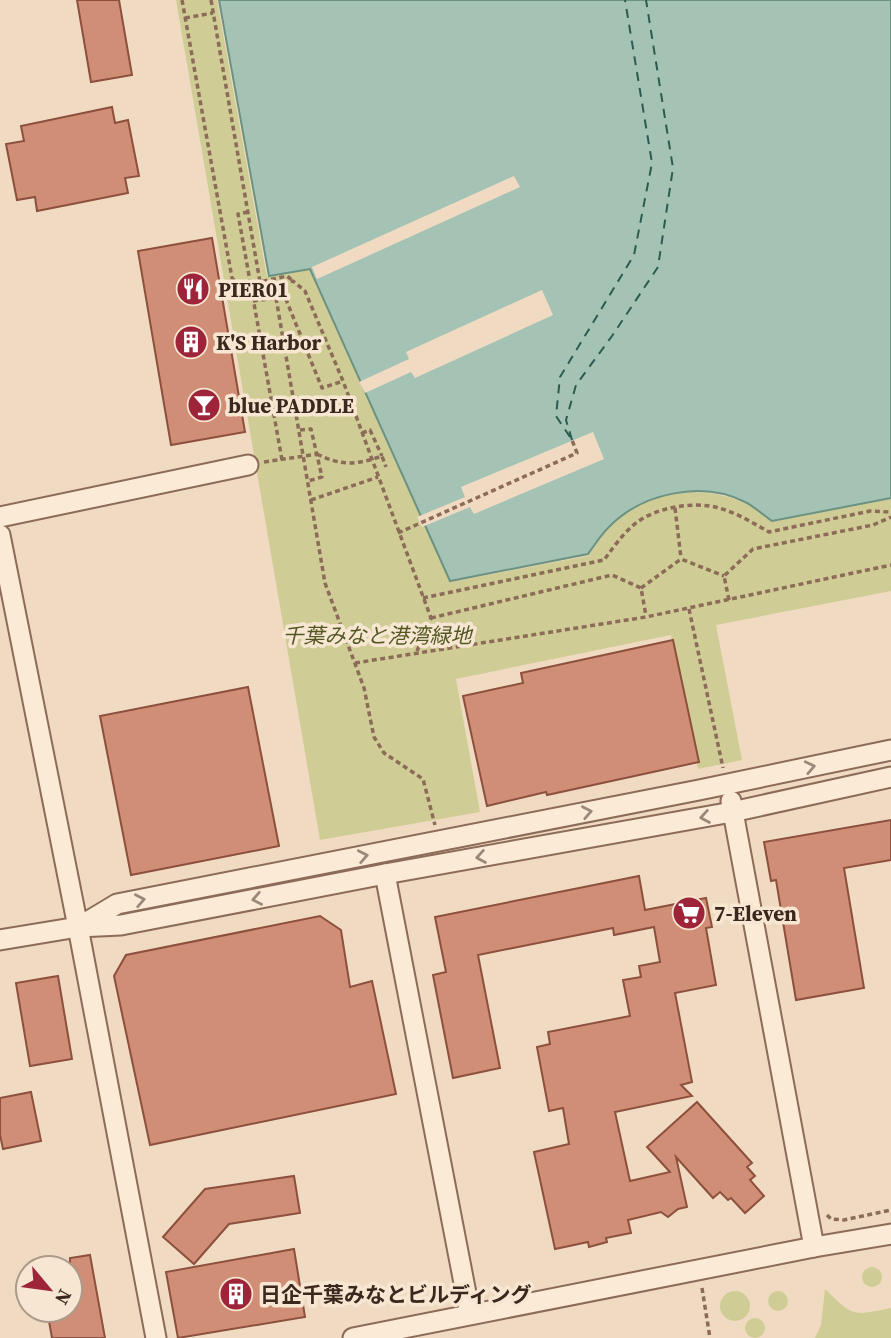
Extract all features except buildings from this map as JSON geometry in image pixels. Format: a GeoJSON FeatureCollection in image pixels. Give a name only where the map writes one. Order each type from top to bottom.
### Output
{"type":"FeatureCollection","features":[{"type":"Feature","properties":{"kind":"street"},"geometry":{"type":"LineString","coordinates":[[0,517],[248,465]]}},
{"type":"Feature","properties":{"kind":"street"},"geometry":{"type":"LineString","coordinates":[[0,535],[156,1338]]}},
{"type":"Feature","properties":{"kind":"street"},"geometry":{"type":"LineString","coordinates":[[78,927],[117,904],[726,777],[891,750]]}},
{"type":"Feature","properties":{"kind":"street"},"geometry":{"type":"LineString","coordinates":[[0,940],[78,927],[121,925],[385,874],[733,812],[891,776]]}},
{"type":"Feature","properties":{"kind":"street"},"geometry":{"type":"LineString","coordinates":[[726,777],[814,1247]]}},
{"type":"Feature","properties":{"kind":"street"},"geometry":{"type":"LineString","coordinates":[[385,874],[470,1314]]}},
{"type":"Feature","properties":{"kind":"street"},"geometry":{"type":"LineString","coordinates":[[353,1338],[891,1234]]}},
{"type":"Feature","properties":{"kind":"path"},"geometry":{"type":"LineString","coordinates":[[182,0],[232,278],[253,302]]}},
{"type":"Feature","properties":{"kind":"path"},"geometry":{"type":"LineString","coordinates":[[211,0],[260,282],[286,276],[305,291],[343,381],[431,618],[417,652]]}},
{"type":"Feature","properties":{"kind":"path"},"geometry":{"type":"LineString","coordinates":[[186,18],[213,13]]}},
{"type":"Feature","properties":{"kind":"path"},"geometry":{"type":"LineString","coordinates":[[248,212],[238,214],[282,460],[317,454],[337,463],[362,464],[382,456]]}},
{"type":"Feature","properties":{"kind":"path"},"geometry":{"type":"LineString","coordinates":[[265,300],[262,287],[292,281]]}},
{"type":"Feature","properties":{"kind":"path"},"geometry":{"type":"LineString","coordinates":[[253,302],[285,296],[322,388],[343,381]]}},
{"type":"Feature","properties":{"kind":"path"},"geometry":{"type":"LineString","coordinates":[[276,298],[300,430],[308,455],[308,481],[325,583],[364,688],[374,737],[384,753],[423,779],[436,827]]}},
{"type":"Feature","properties":{"kind":"path"},"geometry":{"type":"LineString","coordinates":[[300,430],[311,429],[322,477],[308,481]]}},
{"type":"Feature","properties":{"kind":"path"},"geometry":{"type":"LineString","coordinates":[[362,433],[370,430],[386,467]]}},
{"type":"Feature","properties":{"kind":"path"},"geometry":{"type":"LineString","coordinates":[[398,533],[577,453],[572,440]]}},
{"type":"Feature","properties":{"kind":"path"},"geometry":{"type":"LineString","coordinates":[[311,500],[378,478]]}},
{"type":"Feature","properties":{"kind":"path"},"geometry":{"type":"LineString","coordinates":[[423,598],[604,561],[637,522],[660,511],[686,505],[717,507],[769,532],[870,511],[891,514]]}},
{"type":"Feature","properties":{"kind":"path"},"geometry":{"type":"LineString","coordinates":[[675,508],[681,559]]}},
{"type":"Feature","properties":{"kind":"path"},"geometry":{"type":"LineString","coordinates":[[724,576],[753,549],[873,524],[891,514]]}},
{"type":"Feature","properties":{"kind":"path"},"geometry":{"type":"LineString","coordinates":[[681,559],[724,576]]}},
{"type":"Feature","properties":{"kind":"path"},"geometry":{"type":"LineString","coordinates":[[641,588],[681,559]]}},
{"type":"Feature","properties":{"kind":"path"},"geometry":{"type":"LineString","coordinates":[[355,663],[646,617],[891,565]]}},
{"type":"Feature","properties":{"kind":"path"},"geometry":{"type":"LineString","coordinates":[[431,618],[612,575],[641,588]]}},
{"type":"Feature","properties":{"kind":"path"},"geometry":{"type":"LineString","coordinates":[[724,576],[729,600]]}},
{"type":"Feature","properties":{"kind":"path"},"geometry":{"type":"LineString","coordinates":[[641,588],[646,617]]}},
{"type":"Feature","properties":{"kind":"path"},"geometry":{"type":"LineString","coordinates":[[689,609],[726,777]]}},
{"type":"Feature","properties":{"kind":"path"},"geometry":{"type":"LineString","coordinates":[[702,1288],[710,1338]]}},
{"type":"Feature","properties":{"kind":"green space","name":"千葉みなと港湾緑地"},"geometry":{"type":"Polygon","coordinates":[[[176,0],[217,0],[267,277],[310,269],[450,582],[588,556],[621,516],[637,506],[672,494],[691,492],[727,497],[772,520],[891,498],[891,591],[716,625],[742,760],[698,769],[671,635],[456,679],[480,812],[320,840],[176,0]]]}},
{"type":"Feature","properties":{"kind":"green space"},"geometry":{"type":"Polygon","coordinates":[[[868,1267],[876,1267],[882,1277],[876,1287],[868,1287],[862,1281],[862,1273],[868,1267]]]}},
{"type":"Feature","properties":{"kind":"green space"},"geometry":{"type":"Polygon","coordinates":[[[825,1289],[854,1312],[891,1308],[891,1338],[815,1338],[821,1325],[825,1289]]]}},
{"type":"Feature","properties":{"kind":"green space"},"geometry":{"type":"Polygon","coordinates":[[[735,1291],[746,1295],[750,1306],[746,1317],[735,1321],[724,1317],[720,1306],[724,1295],[735,1291]]]}},
{"type":"Feature","properties":{"kind":"green space"},"geometry":{"type":"Polygon","coordinates":[[[774,1291],[782,1291],[788,1301],[782,1311],[774,1311],[768,1305],[768,1297],[774,1291]]]}},
{"type":"Feature","properties":{"kind":"green space"},"geometry":{"type":"Polygon","coordinates":[[[751,1318],[759,1318],[765,1328],[759,1338],[751,1338],[745,1332],[745,1324],[751,1318]]]}},
{"type":"Feature","properties":{"kind":"shaded area"},"geometry":{"type":"Polygon","coordinates":[[[219,0],[891,0],[891,498],[772,521],[749,504],[728,495],[691,491],[673,494],[637,506],[622,516],[605,531],[588,554],[450,581],[310,269],[269,276],[219,0]]]}},
{"type":"Feature","properties":{"kind":"pier"},"geometry":{"type":"Polygon","coordinates":[[[514,176],[520,187],[317,279],[312,267],[514,176]]]}},
{"type":"Feature","properties":{"kind":"pier"},"geometry":{"type":"Polygon","coordinates":[[[542,290],[553,315],[415,378],[411,372],[365,393],[359,382],[409,359],[406,352],[542,290]]]}},
{"type":"Feature","properties":{"kind":"pier"},"geometry":{"type":"Polygon","coordinates":[[[593,432],[604,459],[474,514],[470,507],[422,527],[417,517],[465,497],[461,487],[593,432]]]}},
{"type":"Feature","properties":{"kind":"ferry route"},"geometry":{"type":"LineString","coordinates":[[570,437],[556,416],[560,377],[634,255],[652,163],[625,0]]}},
{"type":"Feature","properties":{"kind":"ferry route"},"geometry":{"type":"LineString","coordinates":[[572,440],[566,420],[576,385],[658,267],[673,168],[646,0]]}},
{"type":"Feature","properties":{"kind":"place","name":"PIER01"},"geometry":{"type":"Point","coordinates":[193,289]}},
{"type":"Feature","properties":{"kind":"place","name":"K'S Harbor"},"geometry":{"type":"Point","coordinates":[191,342]}},
{"type":"Feature","properties":{"kind":"place","name":"blue PADDLE"},"geometry":{"type":"Point","coordinates":[204,405]}},
{"type":"Feature","properties":{"kind":"place","name":"7-Eleven"},"geometry":{"type":"Point","coordinates":[689,913]}},
{"type":"Feature","properties":{"kind":"place","name":"日企千葉みなとビルディング"},"geometry":{"type":"Point","coordinates":[236,1294]}}]}
